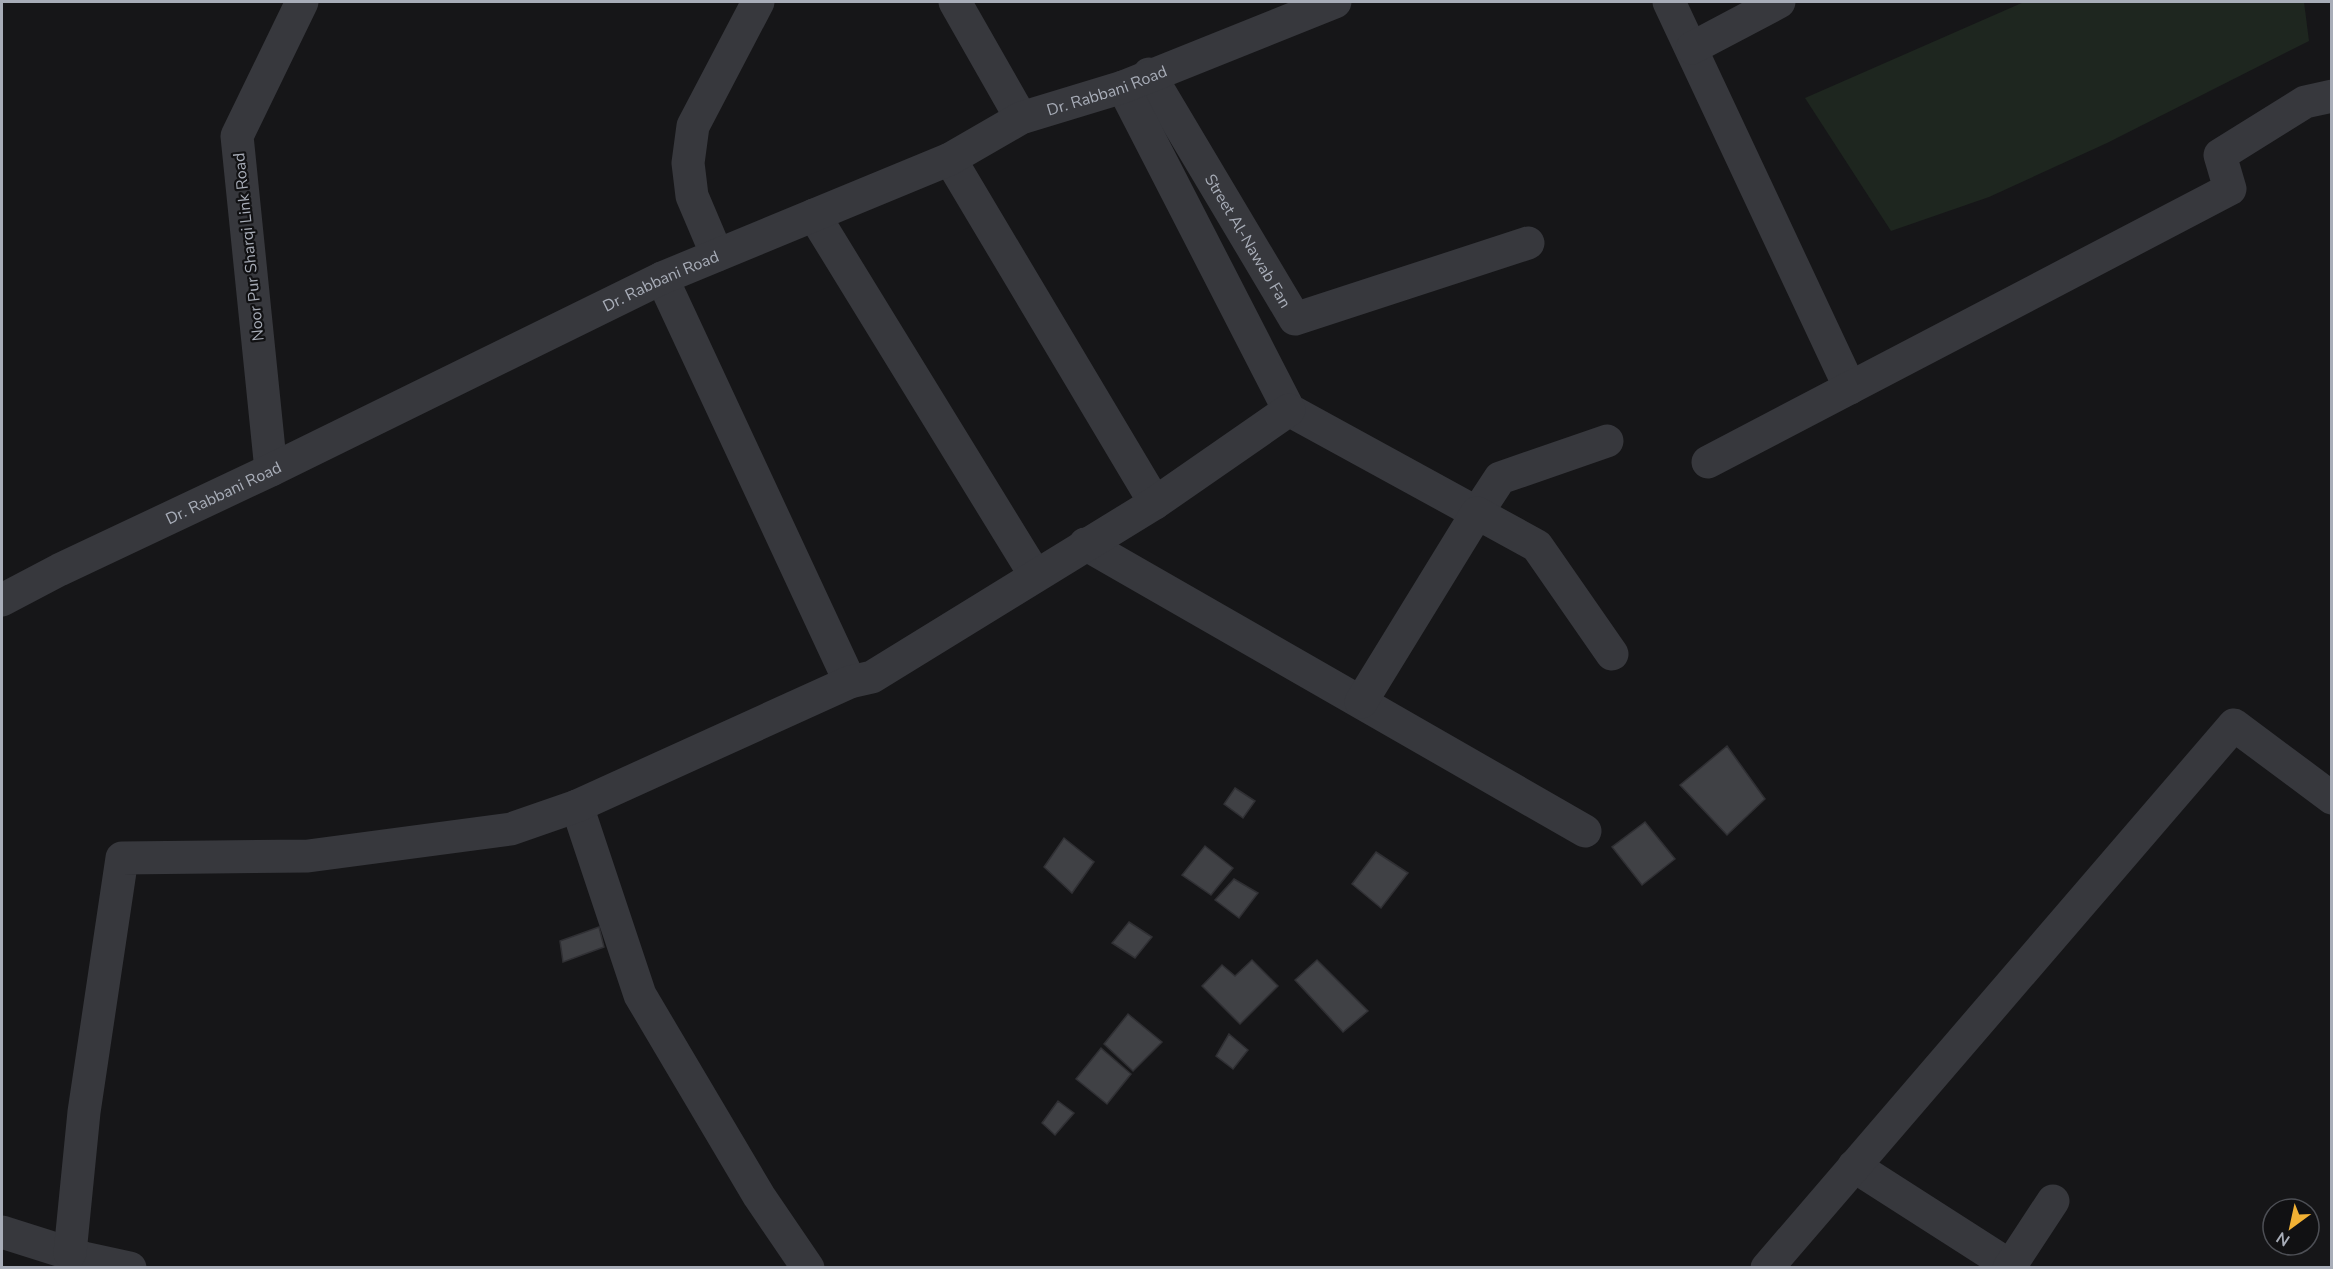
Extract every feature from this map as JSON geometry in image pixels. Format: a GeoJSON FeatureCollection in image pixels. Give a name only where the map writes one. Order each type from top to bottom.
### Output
{"type":"FeatureCollection","features":[{"type":"Feature","properties":{"kind":"street","name":"Noor Pur Sharqi Link Road"},"geometry":{"type":"LineString","coordinates":[[271,470],[237,136],[302,2]]}},
{"type":"Feature","properties":{"kind":"street"},"geometry":{"type":"LineString","coordinates":[[717,255],[692,196],[688,163],[693,126],[758,2]]}},
{"type":"Feature","properties":{"kind":"street"},"geometry":{"type":"LineString","coordinates":[[956,2],[1021,118]]}},
{"type":"Feature","properties":{"kind":"street","name":"Dr. Rabbani Road"},"geometry":{"type":"LineString","coordinates":[[2,600],[59,570],[271,470],[662,278],[950,159],[1021,118],[1136,80],[1335,2]]}},
{"type":"Feature","properties":{"kind":"street"},"geometry":{"type":"LineString","coordinates":[[1669,2],[1850,388]]}},
{"type":"Feature","properties":{"kind":"street"},"geometry":{"type":"LineString","coordinates":[[1692,48],[1779,2]]}},
{"type":"Feature","properties":{"kind":"street"},"geometry":{"type":"LineString","coordinates":[[1136,80],[1255,344],[1289,410],[1537,546],[1612,654]]}},
{"type":"Feature","properties":{"kind":"street","name":"Street Al-Nawab Fan"},"geometry":{"type":"LineString","coordinates":[[1136,80],[1295,319],[1528,243]]}},
{"type":"Feature","properties":{"kind":"street"},"geometry":{"type":"LineString","coordinates":[[1708,462],[2230,189],[2220,155],[2305,102],[2331,96]]}},
{"type":"Feature","properties":{"kind":"street"},"geometry":{"type":"LineString","coordinates":[[950,159],[1155,503]]}},
{"type":"Feature","properties":{"kind":"street"},"geometry":{"type":"LineString","coordinates":[[814,215],[1035,574]]}},
{"type":"Feature","properties":{"kind":"street"},"geometry":{"type":"LineString","coordinates":[[662,278],[850,682]]}},
{"type":"Feature","properties":{"kind":"street"},"geometry":{"type":"LineString","coordinates":[[1255,344],[1295,319]]}},
{"type":"Feature","properties":{"kind":"street"},"geometry":{"type":"LineString","coordinates":[[70,1253],[84,1112],[122,858],[308,856],[511,829],[577,806],[850,682],[872,677],[1035,574],[1155,503],[1289,410]]}},
{"type":"Feature","properties":{"kind":"street"},"geometry":{"type":"LineString","coordinates":[[1361,702],[1500,478],[1607,441]]}},
{"type":"Feature","properties":{"kind":"street"},"geometry":{"type":"LineString","coordinates":[[1085,544],[1585,831]]}},
{"type":"Feature","properties":{"kind":"street"},"geometry":{"type":"LineString","coordinates":[[1767,1268],[2234,725],[2331,798]]}},
{"type":"Feature","properties":{"kind":"street"},"geometry":{"type":"LineString","coordinates":[[577,806],[640,994],[759,1196],[808,1268]]}},
{"type":"Feature","properties":{"kind":"street"},"geometry":{"type":"LineString","coordinates":[[1854,1166],[2009,1267],[2053,1201]]}},
{"type":"Feature","properties":{"kind":"street"},"geometry":{"type":"LineString","coordinates":[[2,1232],[70,1253],[130,1268]]}},
{"type":"Feature","properties":{"kind":"shaded area"},"geometry":{"type":"Polygon","coordinates":[[[2024,2],[2304,2],[2309,41],[2107,143],[1989,197],[1891,231],[1805,98],[2024,2]]]}},
{"type":"Feature","properties":{"kind":"building"},"geometry":{"type":"Polygon","coordinates":[[[1727,746],[1765,799],[1727,835],[1680,785],[1727,746]]]}},
{"type":"Feature","properties":{"kind":"building"},"geometry":{"type":"Polygon","coordinates":[[[1235,788],[1255,801],[1243,818],[1224,804],[1235,788]]]}},
{"type":"Feature","properties":{"kind":"building"},"geometry":{"type":"Polygon","coordinates":[[[1645,822],[1675,859],[1642,885],[1612,847],[1645,822]]]}},
{"type":"Feature","properties":{"kind":"building"},"geometry":{"type":"Polygon","coordinates":[[[1064,838],[1094,862],[1072,893],[1044,867],[1064,838]]]}},
{"type":"Feature","properties":{"kind":"building"},"geometry":{"type":"Polygon","coordinates":[[[1205,846],[1233,868],[1211,895],[1182,875],[1205,846]]]}},
{"type":"Feature","properties":{"kind":"building"},"geometry":{"type":"Polygon","coordinates":[[[1376,852],[1408,873],[1381,908],[1352,884],[1376,852]]]}},
{"type":"Feature","properties":{"kind":"building"},"geometry":{"type":"Polygon","coordinates":[[[1234,879],[1258,893],[1239,918],[1215,900],[1234,879]]]}},
{"type":"Feature","properties":{"kind":"building"},"geometry":{"type":"Polygon","coordinates":[[[1129,922],[1152,937],[1135,958],[1112,943],[1129,922]]]}},
{"type":"Feature","properties":{"kind":"building"},"geometry":{"type":"Polygon","coordinates":[[[599,927],[604,947],[563,962],[560,941],[599,927]]]}},
{"type":"Feature","properties":{"kind":"building"},"geometry":{"type":"Polygon","coordinates":[[[1252,960],[1278,986],[1240,1024],[1202,986],[1222,965],[1235,976],[1252,960]]]}},
{"type":"Feature","properties":{"kind":"building"},"geometry":{"type":"Polygon","coordinates":[[[1317,960],[1368,1011],[1343,1032],[1295,980],[1317,960]]]}},
{"type":"Feature","properties":{"kind":"building"},"geometry":{"type":"Polygon","coordinates":[[[1128,1014],[1162,1042],[1133,1071],[1104,1044],[1128,1014]]]}},
{"type":"Feature","properties":{"kind":"building"},"geometry":{"type":"Polygon","coordinates":[[[1229,1034],[1248,1050],[1233,1069],[1216,1056],[1229,1034]]]}},
{"type":"Feature","properties":{"kind":"building"},"geometry":{"type":"Polygon","coordinates":[[[1101,1048],[1131,1074],[1107,1104],[1076,1079],[1101,1048]]]}},
{"type":"Feature","properties":{"kind":"building"},"geometry":{"type":"Polygon","coordinates":[[[1058,1101],[1074,1113],[1055,1135],[1042,1123],[1058,1101]]]}}]}
